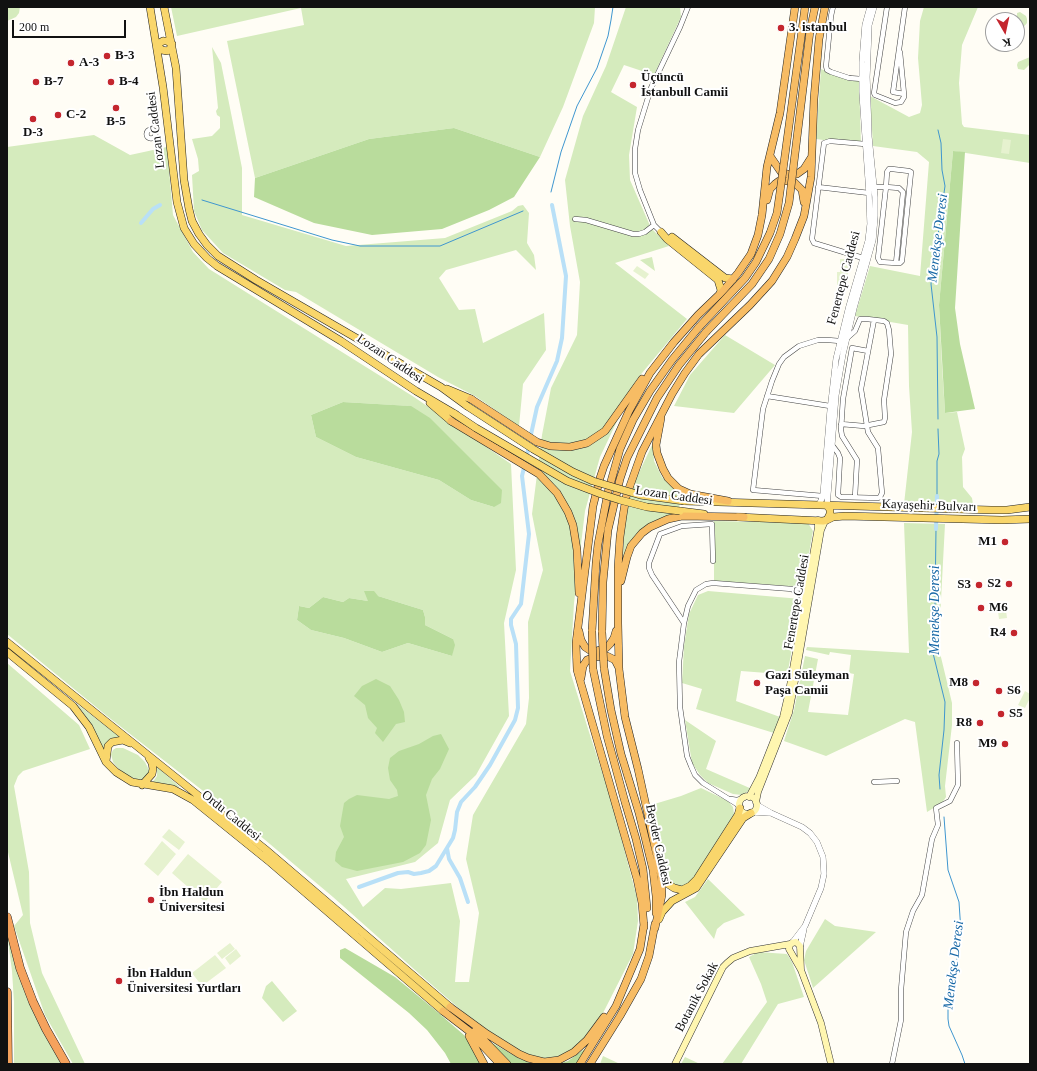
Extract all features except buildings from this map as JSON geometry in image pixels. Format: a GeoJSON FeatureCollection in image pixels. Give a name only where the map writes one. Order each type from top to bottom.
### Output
{"type":"FeatureCollection","features":[{"type":"Feature","properties":{"kind":"highway"},"geometry":{"type":"LineString","coordinates":[[644,927],[642,903],[637,879],[577,670],[575,652],[593,506],[600,478],[629,411],[650,373],[674,342],[733,279],[751,254],[758,235],[762,215],[770,156],[780,113],[795,7]]}},
{"type":"Feature","properties":{"kind":"highway","name":"Beyder Caddesi"},"geometry":{"type":"LineString","coordinates":[[580,1064],[616,1006],[640,949],[647,910],[644,869],[607,736],[593,669],[592,631],[596,563],[602,520],[620,449],[633,420],[672,360],[699,327],[745,278],[756,262],[770,233],[777,213],[805,7]]}},
{"type":"Feature","properties":{"kind":"highway","name":"Beyder Caddesi"},"geometry":{"type":"LineString","coordinates":[[590,1064],[641,979],[649,956],[655,928],[656,896],[653,870],[639,813],[621,754],[611,710],[604,668],[602,632],[603,582],[608,530],[627,458],[657,398],[679,365],[706,332],[752,284],[769,259],[780,234],[789,203],[810,31],[815,7]]}},
{"type":"Feature","properties":{"kind":"highway"},"geometry":{"type":"LineString","coordinates":[[655,928],[662,899],[661,875],[625,717],[620,669],[618,590],[620,537],[626,497],[642,452],[685,373],[699,354],[750,305],[772,281],[787,257],[804,216],[811,177],[814,99],[819,39],[825,7]]}},
{"type":"Feature","properties":{"kind":"highway"},"geometry":{"type":"LineString","coordinates":[[770,156],[781,172],[791,175],[797,174],[804,169],[813,154]]}},
{"type":"Feature","properties":{"kind":"highway"},"geometry":{"type":"LineString","coordinates":[[762,215],[770,189],[779,182],[787,181],[794,182],[802,190],[804,198],[804,216]]}},
{"type":"Feature","properties":{"kind":"highway"},"geometry":{"type":"LineString","coordinates":[[471,399],[529,438],[543,444],[557,447],[577,446],[587,443],[600,435],[608,427],[642,379],[650,373]]}},
{"type":"Feature","properties":{"kind":"highway"},"geometry":{"type":"LineString","coordinates":[[662,413],[656,445],[662,469],[668,478],[679,489],[690,494],[728,502]]}},
{"type":"Feature","properties":{"kind":"highway"},"geometry":{"type":"LineString","coordinates":[[452,421],[539,474],[550,484],[562,500],[571,519],[575,537],[580,603]]}},
{"type":"Feature","properties":{"kind":"highway"},"geometry":{"type":"LineString","coordinates":[[618,590],[631,546],[639,536],[650,527],[668,519],[682,516],[744,517]]}},
{"type":"Feature","properties":{"kind":"highway"},"geometry":{"type":"LineString","coordinates":[[578,625],[582,644],[587,649],[596,651],[606,648],[610,644],[614,638],[618,623]]}},
{"type":"Feature","properties":{"kind":"highway"},"geometry":{"type":"LineString","coordinates":[[581,687],[583,668],[587,660],[590,658],[607,656],[615,660],[620,669]]}},
{"type":"Feature","properties":{"kind":"highway"},"geometry":{"type":"LineString","coordinates":[[7,917],[24,977],[33,1002],[46,1029],[66,1064]]}},
{"type":"Feature","properties":{"kind":"highway"},"geometry":{"type":"LineString","coordinates":[[7,992],[8,1064]]}},
{"type":"Feature","properties":{"kind":"highway"},"geometry":{"type":"LineString","coordinates":[[450,1007],[482,1031],[519,1054],[544,1062],[559,1060],[574,1052],[587,1040],[606,1014],[616,1006]]}},
{"type":"Feature","properties":{"kind":"highway"},"geometry":{"type":"LineString","coordinates":[[450,1007],[481,1036],[507,1064]]}},
{"type":"Feature","properties":{"kind":"highway"},"geometry":{"type":"LineString","coordinates":[[443,1010],[468,1035],[484,1064]]}},
{"type":"Feature","properties":{"kind":"highway"},"geometry":{"type":"LineString","coordinates":[[443,1010],[473,1035],[500,1064]]}},
{"type":"Feature","properties":{"kind":"highway"},"geometry":{"type":"LineString","coordinates":[[46,1029],[69,1064]]}},
{"type":"Feature","properties":{"kind":"main road","name":"Lozan Caddesi"},"geometry":{"type":"LineString","coordinates":[[150,7],[163,87],[179,214],[184,228],[194,244],[217,266],[341,341],[416,391],[476,428],[567,481],[601,494],[647,507],[744,517],[820,515]]}},
{"type":"Feature","properties":{"kind":"main road","name":"Lozan Caddesi"},"geometry":{"type":"LineString","coordinates":[[164,7],[172,44],[177,85],[184,180],[189,210],[192,221],[199,234],[207,245],[223,259],[440,387],[533,449],[573,472],[593,481],[640,495],[684,501],[728,502],[820,515]]}},
{"type":"Feature","properties":{"kind":"main road"},"geometry":{"type":"LineString","coordinates":[[157,46],[162,50],[167,51],[170,49],[172,44]]}},
{"type":"Feature","properties":{"kind":"main road"},"geometry":{"type":"LineString","coordinates":[[661,232],[668,234],[725,278],[733,279]]}},
{"type":"Feature","properties":{"kind":"main road"},"geometry":{"type":"LineString","coordinates":[[661,232],[667,239],[718,280],[721,290],[720,294]]}},
{"type":"Feature","properties":{"kind":"main road"},"geometry":{"type":"LineString","coordinates":[[440,387],[459,393],[471,399]]}},
{"type":"Feature","properties":{"kind":"main road"},"geometry":{"type":"LineString","coordinates":[[416,391],[452,421]]}},
{"type":"Feature","properties":{"kind":"main road"},"geometry":{"type":"LineString","coordinates":[[820,515],[830,514],[827,506]]}},
{"type":"Feature","properties":{"kind":"main road","name":"Kayaşehir Bulvarı"},"geometry":{"type":"LineString","coordinates":[[820,515],[827,506],[991,510],[1007,510],[1030,507]]}},
{"type":"Feature","properties":{"kind":"main road","name":"Kayaşehir Bulvarı"},"geometry":{"type":"LineString","coordinates":[[820,515],[1028,521]]}},
{"type":"Feature","properties":{"kind":"main road","name":"Fenertepe Caddesi"},"geometry":{"type":"LineString","coordinates":[[747,797],[759,778],[783,717],[789,691],[820,515]]}},
{"type":"Feature","properties":{"kind":"main road","name":"Fenertepe Caddesi"},"geometry":{"type":"LineString","coordinates":[[756,803],[758,792],[789,713],[794,692],[821,530],[820,515]]}},
{"type":"Feature","properties":{"kind":"main road","name":"Ordu Caddesi"},"geometry":{"type":"LineString","coordinates":[[7,642],[265,849],[450,1007]]}},
{"type":"Feature","properties":{"kind":"main road","name":"Ordu Caddesi"},"geometry":{"type":"LineString","coordinates":[[7,652],[67,700],[76,709],[89,727],[106,762],[116,772],[126,779],[142,785],[161,786],[173,789],[189,798],[271,864],[443,1010]]}},
{"type":"Feature","properties":{"kind":"main road"},"geometry":{"type":"LineString","coordinates":[[106,762],[108,746],[112,742],[124,740],[134,744]]}},
{"type":"Feature","properties":{"kind":"main road"},"geometry":{"type":"LineString","coordinates":[[142,785],[152,774],[152,763],[148,756]]}},
{"type":"Feature","properties":{"kind":"main road"},"geometry":{"type":"LineString","coordinates":[[655,928],[662,912],[667,906],[676,898],[696,888],[719,849],[738,815],[741,801],[747,797],[755,799],[756,803],[752,813],[743,818],[719,849],[694,884],[679,890],[671,887],[661,875]]}},
{"type":"Feature","properties":{"kind":"main road"},"geometry":{"type":"LineString","coordinates":[[740,807],[743,812],[752,813]]}},
{"type":"Feature","properties":{"kind":"main road"},"geometry":{"type":"LineString","coordinates":[[801,970],[799,956],[800,948],[797,943],[791,943],[789,947],[790,952],[801,970],[821,1023],[831,1064]]}},
{"type":"Feature","properties":{"kind":"main road","name":"Botanik Sokak"},"geometry":{"type":"LineString","coordinates":[[675,1064],[723,967],[733,958],[742,953],[791,943]]}},
{"type":"Feature","properties":{"kind":"main road","name":"Botanik Sokak"},"geometry":{"type":"LineString","coordinates":[[774,947],[784,948],[790,952]]}},
{"type":"Feature","properties":{"kind":"main road"},"geometry":{"type":"LineString","coordinates":[[790,952],[796,953],[800,948]]}},
{"type":"Feature","properties":{"kind":"street"},"geometry":{"type":"LineString","coordinates":[[661,232],[654,224],[642,197],[635,173],[635,149],[638,130],[651,88],[688,7]]}},
{"type":"Feature","properties":{"kind":"street"},"geometry":{"type":"LineString","coordinates":[[833,7],[829,30],[826,66],[831,72],[849,78],[862,79]]}},
{"type":"Feature","properties":{"kind":"street","name":"Fenertepe Caddesi"},"geometry":{"type":"LineString","coordinates":[[827,506],[837,389],[851,307],[868,241],[870,224],[862,110],[862,79],[865,25],[870,7]]}},
{"type":"Feature","properties":{"kind":"street","name":"Fenertepe Caddesi"},"geometry":{"type":"LineString","coordinates":[[820,515],[836,359],[840,341],[873,240],[875,216],[874,187],[868,122],[867,77],[869,26],[874,7]]}},
{"type":"Feature","properties":{"kind":"street"},"geometry":{"type":"LineString","coordinates":[[887,7],[874,93],[875,95],[895,104],[903,100],[904,94],[899,47]]}},
{"type":"Feature","properties":{"kind":"street"},"geometry":{"type":"LineString","coordinates":[[904,94],[893,92],[905,7]]}},
{"type":"Feature","properties":{"kind":"street"},"geometry":{"type":"LineString","coordinates":[[863,258],[814,243],[812,239],[824,143],[830,141],[865,144]]}},
{"type":"Feature","properties":{"kind":"street"},"geometry":{"type":"LineString","coordinates":[[889,169],[909,170],[911,172],[902,261],[896,263],[880,262],[878,258],[887,172],[889,169]]}},
{"type":"Feature","properties":{"kind":"street"},"geometry":{"type":"LineString","coordinates":[[818,187],[869,194]]}},
{"type":"Feature","properties":{"kind":"street"},"geometry":{"type":"LineString","coordinates":[[874,187],[900,188],[903,192],[896,263]]}},
{"type":"Feature","properties":{"kind":"street"},"geometry":{"type":"LineString","coordinates":[[575,219],[586,220],[633,234],[645,232],[654,224]]}},
{"type":"Feature","properties":{"kind":"street"},"geometry":{"type":"LineString","coordinates":[[841,424],[867,426],[881,424],[885,420],[884,400],[891,354],[888,326],[884,321],[862,318],[860,319],[855,331],[846,339]]}},
{"type":"Feature","properties":{"kind":"street"},"geometry":{"type":"LineString","coordinates":[[832,445],[840,458],[838,495],[841,497],[856,498],[880,497],[882,493],[878,448],[868,432],[861,389],[874,320]]}},
{"type":"Feature","properties":{"kind":"street"},"geometry":{"type":"LineString","coordinates":[[823,496],[753,490],[763,409],[772,380],[779,364],[789,352],[809,342],[828,340],[840,341]]}},
{"type":"Feature","properties":{"kind":"street"},"geometry":{"type":"LineString","coordinates":[[856,498],[856,460],[842,436],[841,430],[843,399],[852,348],[868,351]]}},
{"type":"Feature","properties":{"kind":"street"},"geometry":{"type":"LineString","coordinates":[[767,396],[830,406]]}},
{"type":"Feature","properties":{"kind":"street"},"geometry":{"type":"LineString","coordinates":[[684,623],[652,575],[649,568],[649,563],[660,534],[682,526],[712,524],[713,561]]}},
{"type":"Feature","properties":{"kind":"street"},"geometry":{"type":"LineString","coordinates":[[740,807],[703,783],[695,775],[687,756],[680,707],[679,684],[679,662],[684,623],[696,590],[706,584],[713,583],[792,589],[807,588]]}},
{"type":"Feature","properties":{"kind":"street"},"geometry":{"type":"LineString","coordinates":[[792,589],[805,599]]}},
{"type":"Feature","properties":{"kind":"street"},"geometry":{"type":"LineString","coordinates":[[892,1064],[900,1020],[906,932],[913,910],[922,895],[932,839],[938,825],[936,808],[950,801],[958,785],[957,743]]}},
{"type":"Feature","properties":{"kind":"street"},"geometry":{"type":"LineString","coordinates":[[874,782],[897,781]]}},
{"type":"Feature","properties":{"kind":"street"},"geometry":{"type":"LineString","coordinates":[[729,799],[737,800],[747,797]]}},
{"type":"Feature","properties":{"kind":"street"},"geometry":{"type":"LineString","coordinates":[[756,803],[771,813],[802,827],[810,833],[817,842],[823,857],[823,881],[805,926],[800,948]]}},
{"type":"Feature","properties":{"kind":"street"},"geometry":{"type":"LineString","coordinates":[[752,813],[771,813]]}},
{"type":"Feature","properties":{"kind":"street"},"geometry":{"type":"LineString","coordinates":[[791,943],[805,926]]}},
{"type":"Feature","properties":{"kind":"green space"},"geometry":{"type":"Polygon","coordinates":[[[7,7],[20,7],[19,13],[16,17],[7,21],[7,7]]]}},
{"type":"Feature","properties":{"kind":"green space"},"geometry":{"type":"Polygon","coordinates":[[[171,7],[595,7],[594,23],[563,107],[540,157],[454,128],[369,139],[255,178],[227,41],[304,25],[301,8],[177,36],[171,7]]]}},
{"type":"Feature","properties":{"kind":"green space"},"geometry":{"type":"Polygon","coordinates":[[[626,7],[680,7],[681,17],[654,75],[624,65],[611,92],[637,107],[629,155],[630,180],[651,228],[669,246],[615,263],[687,319],[637,379],[600,457],[585,511],[574,603],[570,671],[611,799],[637,898],[638,921],[633,954],[603,1013],[582,1041],[569,1052],[556,1058],[541,1059],[524,1054],[484,1030],[333,897],[252,829],[107,716],[7,634],[7,147],[94,135],[130,155],[167,147],[173,215],[193,252],[209,269],[414,397],[511,464],[516,570],[504,623],[509,716],[476,775],[450,800],[438,843],[415,862],[346,879],[363,907],[385,888],[401,889],[451,883],[460,921],[455,982],[469,982],[479,913],[466,859],[473,815],[526,724],[529,698],[528,622],[543,570],[532,514],[542,435],[551,388],[577,335],[580,282],[570,226],[565,180],[583,116],[606,66],[626,7]],[[343,402],[311,415],[316,437],[356,457],[439,480],[471,500],[494,507],[410,406],[343,402]],[[378,596],[368,601],[349,598],[343,602],[323,597],[309,608],[299,606],[297,620],[311,630],[344,638],[382,652],[408,643],[452,656],[453,639],[425,625],[423,610],[378,596]]]}},
{"type":"Feature","properties":{"kind":"green space"},"geometry":{"type":"Polygon","coordinates":[[[924,7],[978,7],[962,45],[959,83],[962,124],[964,127],[1030,135],[1030,163],[953,151],[939,305],[942,366],[945,413],[957,412],[965,449],[962,457],[963,487],[972,498],[973,504],[904,504],[912,432],[909,386],[908,325],[855,316],[870,266],[920,276],[929,162],[917,152],[873,146],[870,96],[909,117],[920,113],[922,105],[918,58],[920,21],[924,7]]]}},
{"type":"Feature","properties":{"kind":"green space"},"geometry":{"type":"Polygon","coordinates":[[[1025,15],[1027,19],[1027,23],[1025,25],[1025,15]]]}},
{"type":"Feature","properties":{"kind":"green space"},"geometry":{"type":"Polygon","coordinates":[[[212,47],[221,63],[242,168],[242,215],[346,246],[445,238],[512,211],[518,206],[523,205],[529,213],[527,243],[534,255],[536,270],[516,250],[446,270],[439,278],[459,310],[475,309],[483,343],[544,313],[546,350],[523,384],[519,426],[475,396],[438,377],[296,292],[285,290],[223,253],[202,230],[194,211],[192,175],[199,171],[198,159],[192,139],[212,136],[220,128],[220,117],[217,115],[216,111],[218,108],[212,47]]]}},
{"type":"Feature","properties":{"kind":"green space"},"geometry":{"type":"Polygon","coordinates":[[[1030,57],[1030,64],[1024,70],[1018,69],[1018,62],[1030,57]]]}},
{"type":"Feature","properties":{"kind":"green space"},"geometry":{"type":"Polygon","coordinates":[[[821,69],[847,79],[859,80],[861,145],[816,139],[821,69]]]}},
{"type":"Feature","properties":{"kind":"green space"},"geometry":{"type":"Polygon","coordinates":[[[454,128],[540,157],[514,197],[489,210],[442,229],[372,235],[314,223],[254,197],[255,178],[369,139],[454,128]]]}},
{"type":"Feature","properties":{"kind":"green space"},"geometry":{"type":"Polygon","coordinates":[[[1003,139],[1011,140],[1009,154],[1001,153],[1003,139]]]}},
{"type":"Feature","properties":{"kind":"green space"},"geometry":{"type":"Polygon","coordinates":[[[953,151],[965,152],[955,308],[960,344],[975,409],[945,413],[939,305],[953,151]]]}},
{"type":"Feature","properties":{"kind":"green space"},"geometry":{"type":"Polygon","coordinates":[[[652,257],[655,271],[640,260],[652,257]]]}},
{"type":"Feature","properties":{"kind":"green space"},"geometry":{"type":"Polygon","coordinates":[[[840,259],[848,259],[848,286],[837,285],[837,272],[840,272],[840,259]]]}},
{"type":"Feature","properties":{"kind":"green space"},"geometry":{"type":"Polygon","coordinates":[[[637,266],[649,274],[645,279],[633,271],[637,266]]]}},
{"type":"Feature","properties":{"kind":"green space"},"geometry":{"type":"Polygon","coordinates":[[[725,335],[775,365],[734,413],[674,406],[690,375],[725,335]]]}},
{"type":"Feature","properties":{"kind":"green space"},"geometry":{"type":"Polygon","coordinates":[[[343,402],[411,406],[430,418],[502,490],[501,503],[494,507],[471,500],[439,480],[356,457],[316,437],[311,415],[343,402]]]}},
{"type":"Feature","properties":{"kind":"green space"},"geometry":{"type":"Polygon","coordinates":[[[653,443],[654,461],[662,477],[681,496],[678,515],[665,518],[630,543],[623,558],[626,511],[635,481],[653,443]]]}},
{"type":"Feature","properties":{"kind":"green space"},"geometry":{"type":"Polygon","coordinates":[[[714,521],[808,523],[813,531],[803,587],[714,581],[714,521]]]}},
{"type":"Feature","properties":{"kind":"green space"},"geometry":{"type":"Polygon","coordinates":[[[904,523],[945,524],[940,619],[940,653],[952,703],[952,725],[945,786],[946,797],[942,803],[927,812],[915,722],[905,719],[826,756],[784,741],[794,710],[805,656],[818,659],[808,712],[848,715],[854,674],[849,673],[851,655],[830,652],[829,655],[806,650],[807,647],[909,653],[904,523]]]}},
{"type":"Feature","properties":{"kind":"green space"},"geometry":{"type":"Polygon","coordinates":[[[364,591],[374,591],[378,596],[423,610],[425,625],[453,639],[455,645],[452,656],[408,643],[382,652],[344,638],[311,630],[297,620],[299,606],[309,608],[323,597],[343,602],[349,598],[368,601],[364,591]]]}},
{"type":"Feature","properties":{"kind":"green space"},"geometry":{"type":"Polygon","coordinates":[[[708,591],[801,599],[787,676],[741,671],[736,701],[780,717],[774,733],[696,709],[702,689],[682,683],[684,646],[689,614],[698,595],[708,591]]]}},
{"type":"Feature","properties":{"kind":"green space"},"geometry":{"type":"Polygon","coordinates":[[[1005,603],[1007,618],[999,619],[997,604],[1005,603]]]}},
{"type":"Feature","properties":{"kind":"green space"},"geometry":{"type":"Polygon","coordinates":[[[7,663],[79,725],[90,749],[23,771],[18,776],[14,786],[29,872],[30,923],[42,973],[85,1064],[73,1064],[45,1015],[14,926],[23,915],[7,848],[7,663]]]}},
{"type":"Feature","properties":{"kind":"green space"},"geometry":{"type":"Polygon","coordinates":[[[376,679],[390,686],[399,700],[404,712],[405,722],[396,724],[383,742],[375,733],[377,728],[368,718],[365,705],[354,696],[362,686],[376,679]]]}},
{"type":"Feature","properties":{"kind":"green space"},"geometry":{"type":"Polygon","coordinates":[[[1025,691],[1030,694],[1030,698],[1025,708],[1018,705],[1025,691]]]}},
{"type":"Feature","properties":{"kind":"green space"},"geometry":{"type":"Polygon","coordinates":[[[77,704],[121,738],[106,743],[103,749],[92,725],[77,704]]]}},
{"type":"Feature","properties":{"kind":"green space"},"geometry":{"type":"Polygon","coordinates":[[[685,720],[716,741],[706,769],[752,789],[742,795],[733,794],[708,783],[700,775],[692,763],[685,720]]]}},
{"type":"Feature","properties":{"kind":"green space"},"geometry":{"type":"Polygon","coordinates":[[[441,734],[449,749],[440,769],[432,779],[426,795],[431,820],[426,845],[420,853],[403,862],[357,871],[342,867],[335,861],[336,852],[344,837],[340,826],[344,803],[357,795],[389,799],[398,796],[397,790],[390,780],[388,768],[390,758],[399,751],[441,734]]]}},
{"type":"Feature","properties":{"kind":"green space"},"geometry":{"type":"Polygon","coordinates":[[[116,748],[123,748],[138,755],[145,762],[150,772],[144,779],[136,779],[126,775],[117,767],[113,762],[111,754],[116,748]]]}},
{"type":"Feature","properties":{"kind":"green space"},"geometry":{"type":"Polygon","coordinates":[[[157,767],[180,787],[152,783],[157,776],[157,767]]]}},
{"type":"Feature","properties":{"kind":"green space"},"geometry":{"type":"Polygon","coordinates":[[[701,788],[728,801],[733,807],[734,814],[691,882],[683,888],[671,883],[651,805],[701,788]]]}},
{"type":"Feature","properties":{"kind":"green space"},"geometry":{"type":"Polygon","coordinates":[[[169,829],[185,842],[179,850],[162,837],[169,829]]]}},
{"type":"Feature","properties":{"kind":"green space"},"geometry":{"type":"Polygon","coordinates":[[[162,841],[176,854],[158,876],[144,864],[162,841]]]}},
{"type":"Feature","properties":{"kind":"green space"},"geometry":{"type":"Polygon","coordinates":[[[188,854],[222,882],[205,902],[172,873],[188,854]]]}},
{"type":"Feature","properties":{"kind":"green space"},"geometry":{"type":"Polygon","coordinates":[[[708,879],[745,915],[724,923],[717,929],[714,939],[685,902],[695,897],[708,879]]]}},
{"type":"Feature","properties":{"kind":"green space"},"geometry":{"type":"Polygon","coordinates":[[[825,919],[835,926],[876,932],[813,988],[804,960],[806,951],[825,919]]]}},
{"type":"Feature","properties":{"kind":"green space"},"geometry":{"type":"Polygon","coordinates":[[[7,933],[29,1003],[62,1064],[14,1064],[14,1002],[7,933]]]}},
{"type":"Feature","properties":{"kind":"green space"},"geometry":{"type":"Polygon","coordinates":[[[230,943],[235,949],[222,959],[217,953],[230,943]]]}},
{"type":"Feature","properties":{"kind":"green space"},"geometry":{"type":"Polygon","coordinates":[[[345,948],[395,977],[434,1009],[464,1035],[475,1052],[480,1064],[451,1064],[445,1053],[427,1030],[409,1013],[340,958],[340,950],[345,948]]]}},
{"type":"Feature","properties":{"kind":"green space"},"geometry":{"type":"Polygon","coordinates":[[[236,949],[241,956],[230,965],[225,958],[236,949]]]}},
{"type":"Feature","properties":{"kind":"green space"},"geometry":{"type":"Polygon","coordinates":[[[758,952],[787,954],[792,962],[804,997],[778,1004],[741,1064],[722,1064],[767,1002],[749,957],[758,952]]]}},
{"type":"Feature","properties":{"kind":"green space"},"geometry":{"type":"Polygon","coordinates":[[[215,955],[226,968],[202,986],[192,973],[215,955]]]}},
{"type":"Feature","properties":{"kind":"green space"},"geometry":{"type":"Polygon","coordinates":[[[272,981],[297,1011],[283,1022],[262,998],[266,986],[272,981]]]}},
{"type":"Feature","properties":{"kind":"green space"},"geometry":{"type":"Polygon","coordinates":[[[487,1040],[520,1059],[533,1064],[508,1064],[487,1040]]]}},
{"type":"Feature","properties":{"kind":"green space"},"geometry":{"type":"Polygon","coordinates":[[[586,1048],[576,1064],[558,1064],[568,1061],[586,1048]]]}},
{"type":"Feature","properties":{"kind":"green space"},"geometry":{"type":"Polygon","coordinates":[[[603,1056],[620,1064],[600,1064],[603,1056]]]}},
{"type":"Feature","properties":{"kind":"green space"},"geometry":{"type":"Polygon","coordinates":[[[685,1057],[700,1064],[681,1064],[685,1057]]]}},
{"type":"Feature","properties":{"kind":"waterway"},"geometry":{"type":"LineString","coordinates":[[551,192],[561,152],[577,106],[597,68],[608,36],[613,7]]}},
{"type":"Feature","properties":{"kind":"waterway","name":"Menekşe Deresi"},"geometry":{"type":"LineString","coordinates":[[938,130],[941,143],[942,170],[945,186],[931,284],[937,337],[938,419]]}},
{"type":"Feature","properties":{"kind":"waterway"},"geometry":{"type":"LineString","coordinates":[[202,200],[332,240],[360,246],[440,246],[523,211]]}},
{"type":"Feature","properties":{"kind":"waterway"},"geometry":{"type":"LineString","coordinates":[[141,223],[153,209],[160,205]]}},
{"type":"Feature","properties":{"kind":"waterway"},"geometry":{"type":"LineString","coordinates":[[530,439],[537,407],[557,361],[562,338],[566,276],[552,205]]}},
{"type":"Feature","properties":{"kind":"waterway","name":"Menekşe Deresi"},"geometry":{"type":"LineString","coordinates":[[937,496],[937,461],[939,454],[938,429]]}},
{"type":"Feature","properties":{"kind":"waterway"},"geometry":{"type":"LineString","coordinates":[[359,887],[398,873],[421,873],[429,871],[436,866],[453,838],[457,812],[461,802],[475,787],[490,765],[515,720],[518,708],[516,644],[511,619],[521,604],[529,534],[522,476],[529,446]]}},
{"type":"Feature","properties":{"kind":"waterway","name":"Menekşe Deresi"},"geometry":{"type":"LineString","coordinates":[[936,529],[937,496]]}},
{"type":"Feature","properties":{"kind":"waterway","name":"Menekşe Deresi"},"geometry":{"type":"LineString","coordinates":[[936,529],[935,606],[932,649],[945,702],[944,730],[939,775],[940,789]]}},
{"type":"Feature","properties":{"kind":"waterway","name":"Menekşe Deresi"},"geometry":{"type":"LineString","coordinates":[[944,817],[948,870],[959,902],[961,932],[957,953],[957,970],[948,1010],[948,1019],[949,1026],[965,1064]]}},
{"type":"Feature","properties":{"kind":"waterway"},"geometry":{"type":"LineString","coordinates":[[447,848],[449,859],[460,878],[468,902]]}},
{"type":"Feature","properties":{"kind":"place","name":"3. istanbul"},"geometry":{"type":"Point","coordinates":[781,28]}},
{"type":"Feature","properties":{"kind":"place","name":"B-3"},"geometry":{"type":"Point","coordinates":[107,56]}},
{"type":"Feature","properties":{"kind":"place","name":"A-3"},"geometry":{"type":"Point","coordinates":[71,63]}},
{"type":"Feature","properties":{"kind":"place","name":"B-7"},"geometry":{"type":"Point","coordinates":[36,82]}},
{"type":"Feature","properties":{"kind":"place","name":"B-4"},"geometry":{"type":"Point","coordinates":[111,82]}},
{"type":"Feature","properties":{"kind":"place","name":"Üçüncü İstanbull Camii"},"geometry":{"type":"Point","coordinates":[633,85]}},
{"type":"Feature","properties":{"kind":"place","name":"B-5"},"geometry":{"type":"Point","coordinates":[116,108]}},
{"type":"Feature","properties":{"kind":"place","name":"C-2"},"geometry":{"type":"Point","coordinates":[58,115]}},
{"type":"Feature","properties":{"kind":"place","name":"D-3"},"geometry":{"type":"Point","coordinates":[33,119]}},
{"type":"Feature","properties":{"kind":"place","name":"M1"},"geometry":{"type":"Point","coordinates":[1005,542]}},
{"type":"Feature","properties":{"kind":"place","name":"S2"},"geometry":{"type":"Point","coordinates":[1009,584]}},
{"type":"Feature","properties":{"kind":"place","name":"S3"},"geometry":{"type":"Point","coordinates":[979,585]}},
{"type":"Feature","properties":{"kind":"place","name":"M6"},"geometry":{"type":"Point","coordinates":[981,608]}},
{"type":"Feature","properties":{"kind":"place","name":"R4"},"geometry":{"type":"Point","coordinates":[1014,633]}},
{"type":"Feature","properties":{"kind":"place","name":"Gazi Süleyman Paşa Camii"},"geometry":{"type":"Point","coordinates":[757,683]}},
{"type":"Feature","properties":{"kind":"place","name":"M8"},"geometry":{"type":"Point","coordinates":[976,683]}},
{"type":"Feature","properties":{"kind":"place","name":"S6"},"geometry":{"type":"Point","coordinates":[999,691]}},
{"type":"Feature","properties":{"kind":"place","name":"S5"},"geometry":{"type":"Point","coordinates":[1001,714]}},
{"type":"Feature","properties":{"kind":"place","name":"R8"},"geometry":{"type":"Point","coordinates":[980,723]}},
{"type":"Feature","properties":{"kind":"place","name":"M9"},"geometry":{"type":"Point","coordinates":[1005,744]}},
{"type":"Feature","properties":{"kind":"place","name":"İbn Haldun Üniversitesi"},"geometry":{"type":"Point","coordinates":[151,900]}},
{"type":"Feature","properties":{"kind":"place","name":"İbn Haldun Üniversitesi Yurtları"},"geometry":{"type":"Point","coordinates":[119,981]}}]}
